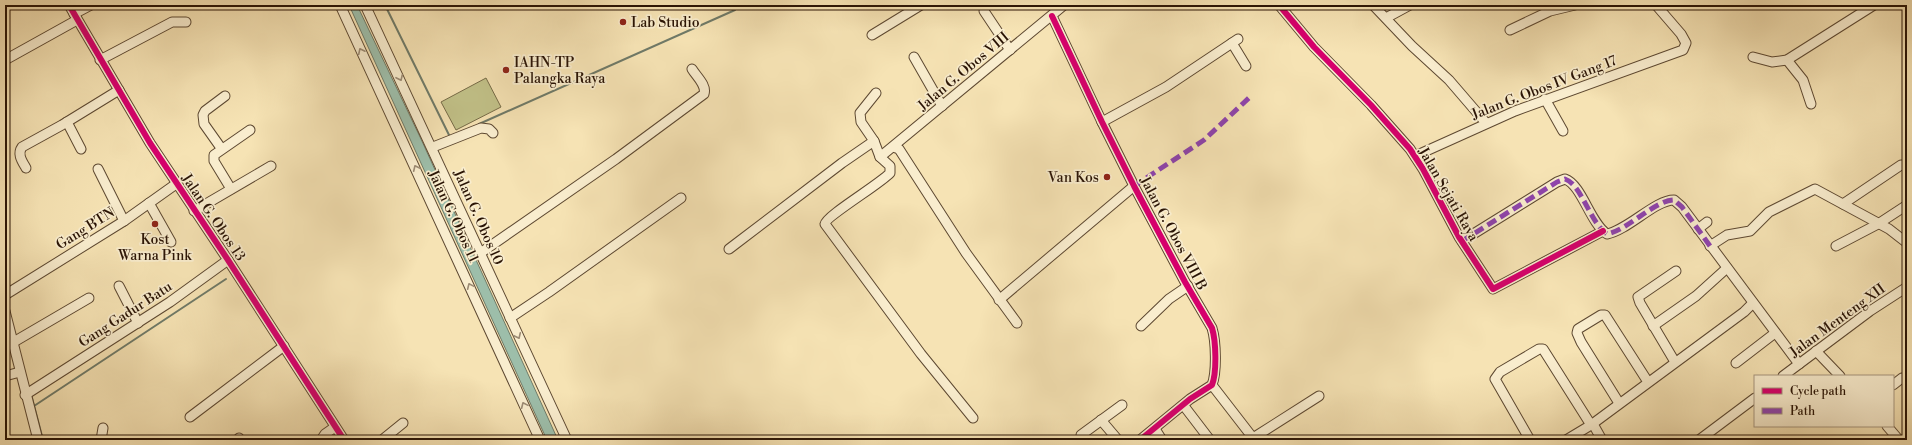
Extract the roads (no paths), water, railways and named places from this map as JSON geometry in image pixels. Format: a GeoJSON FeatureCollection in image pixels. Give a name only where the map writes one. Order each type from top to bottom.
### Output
{"type":"FeatureCollection","features":[{"type":"Feature","properties":{"kind":"street","name":"Jalan G. Obos 13"},"geometry":{"type":"LineString","coordinates":[[69,5],[100,60],[176,184],[228,260],[344,440]]}},
{"type":"Feature","properties":{"kind":"street"},"geometry":{"type":"LineString","coordinates":[[5,60],[75,17],[91,5]]}},
{"type":"Feature","properties":{"kind":"street","name":"Jalan G. Obos 11"},"geometry":{"type":"LineString","coordinates":[[340,5],[540,440]]}},
{"type":"Feature","properties":{"kind":"street","name":"Jalan G. Obos 10"},"geometry":{"type":"LineString","coordinates":[[365,5],[433,148],[479,254],[567,440]]}},
{"type":"Feature","properties":{"kind":"street"},"geometry":{"type":"LineString","coordinates":[[872,35],[921,5]]}},
{"type":"Feature","properties":{"kind":"street","name":"Jalan G. Obos VIII"},"geometry":{"type":"LineString","coordinates":[[880,157],[1064,5]]}},
{"type":"Feature","properties":{"kind":"street"},"geometry":{"type":"LineString","coordinates":[[1373,5],[1412,46],[1449,80],[1486,123]]}},
{"type":"Feature","properties":{"kind":"street"},"geometry":{"type":"LineString","coordinates":[[1386,18],[1410,5]]}},
{"type":"Feature","properties":{"kind":"street"},"geometry":{"type":"LineString","coordinates":[[1510,30],[1550,11],[1575,5]]}},
{"type":"Feature","properties":{"kind":"street"},"geometry":{"type":"LineString","coordinates":[[1754,57],[1772,62],[1787,60],[1874,5]]}},
{"type":"Feature","properties":{"kind":"street","name":"Jalan Sejati Raya"},"geometry":{"type":"LineString","coordinates":[[1281,6],[1314,47],[1385,120],[1415,156],[1462,241],[1493,289],[1603,231]]}},
{"type":"Feature","properties":{"kind":"street","name":"Jalan G. Obos IV Gang 17"},"geometry":{"type":"LineString","coordinates":[[1415,156],[1486,123],[1545,99],[1616,75],[1685,48],[1684,39],[1662,6]]}},
{"type":"Feature","properties":{"kind":"street"},"geometry":{"type":"LineString","coordinates":[[984,11],[1010,50]]}},
{"type":"Feature","properties":{"kind":"street","name":"Jalan G. Obos VIII B"},"geometry":{"type":"LineString","coordinates":[[1052,16],[1134,186],[1212,328],[1215,336],[1214,374],[1212,385]]}},
{"type":"Feature","properties":{"kind":"street"},"geometry":{"type":"LineString","coordinates":[[100,60],[172,22],[186,22]]}},
{"type":"Feature","properties":{"kind":"street"},"geometry":{"type":"LineString","coordinates":[[1102,122],[1166,87],[1235,41],[1246,66]]}},
{"type":"Feature","properties":{"kind":"street"},"geometry":{"type":"LineString","coordinates":[[914,57],[942,106]]}},
{"type":"Feature","properties":{"kind":"street"},"geometry":{"type":"LineString","coordinates":[[1787,60],[1803,80],[1811,104]]}},
{"type":"Feature","properties":{"kind":"street"},"geometry":{"type":"LineString","coordinates":[[479,254],[616,159],[704,94],[705,90],[692,69]]}},
{"type":"Feature","properties":{"kind":"street"},"geometry":{"type":"LineString","coordinates":[[26,168],[19,151],[22,147],[67,122],[119,90]]}},
{"type":"Feature","properties":{"kind":"street"},"geometry":{"type":"LineString","coordinates":[[876,93],[860,113],[861,122],[874,141],[880,157],[890,166],[891,170],[889,174],[827,219],[825,221],[826,226],[921,354],[973,418]]}},
{"type":"Feature","properties":{"kind":"street"},"geometry":{"type":"LineString","coordinates":[[221,148],[204,124],[203,115],[205,111],[225,96]]}},
{"type":"Feature","properties":{"kind":"street"},"geometry":{"type":"LineString","coordinates":[[1545,99],[1563,131]]}},
{"type":"Feature","properties":{"kind":"street"},"geometry":{"type":"LineString","coordinates":[[67,122],[81,149]]}},
{"type":"Feature","properties":{"kind":"street"},"geometry":{"type":"LineString","coordinates":[[433,148],[482,128],[489,129],[493,133]]}},
{"type":"Feature","properties":{"kind":"street"},"geometry":{"type":"LineString","coordinates":[[231,189],[214,161],[214,155],[221,148],[250,130]]}},
{"type":"Feature","properties":{"kind":"street"},"geometry":{"type":"LineString","coordinates":[[729,249],[842,163],[874,141]]}},
{"type":"Feature","properties":{"kind":"street"},"geometry":{"type":"LineString","coordinates":[[893,147],[899,149],[1016,323]]}},
{"type":"Feature","properties":{"kind":"street"},"geometry":{"type":"LineString","coordinates":[[1843,204],[1901,165]]}},
{"type":"Feature","properties":{"kind":"street"},"geometry":{"type":"LineString","coordinates":[[194,210],[271,166]]}},
{"type":"Feature","properties":{"kind":"street"},"geometry":{"type":"LineString","coordinates":[[98,169],[124,221]]}},
{"type":"Feature","properties":{"kind":"street"},"geometry":{"type":"LineString","coordinates":[[1462,241],[1557,182],[1566,179],[1573,184],[1603,231],[1607,234],[1614,232],[1664,202],[1672,200],[1676,201],[1799,364]]}},
{"type":"Feature","properties":{"kind":"street","name":"Gang BTN"},"geometry":{"type":"LineString","coordinates":[[6,294],[124,221],[176,184]]}},
{"type":"Feature","properties":{"kind":"street"},"geometry":{"type":"LineString","coordinates":[[1000,300],[1134,186]]}},
{"type":"Feature","properties":{"kind":"street"},"geometry":{"type":"LineString","coordinates":[[1710,246],[1728,235],[1750,231],[1769,212],[1813,190],[1818,190],[1843,204],[1907,243]]}},
{"type":"Feature","properties":{"kind":"street"},"geometry":{"type":"LineString","coordinates":[[510,318],[681,198]]}},
{"type":"Feature","properties":{"kind":"street"},"geometry":{"type":"LineString","coordinates":[[149,203],[171,242]]}},
{"type":"Feature","properties":{"kind":"street"},"geometry":{"type":"LineString","coordinates":[[1836,246],[1878,224],[1907,205]]}},
{"type":"Feature","properties":{"kind":"street"},"geometry":{"type":"LineString","coordinates":[[1698,229],[1707,222]]}},
{"type":"Feature","properties":{"kind":"street","name":"Gang Gadur Batu"},"geometry":{"type":"LineString","coordinates":[[25,395],[170,302],[228,260]]}},
{"type":"Feature","properties":{"kind":"street"},"geometry":{"type":"LineString","coordinates":[[1653,326],[1696,296],[1726,268]]}},
{"type":"Feature","properties":{"kind":"street"},"geometry":{"type":"LineString","coordinates":[[1675,362],[1653,326],[1638,297],[1676,271]]}},
{"type":"Feature","properties":{"kind":"street"},"geometry":{"type":"LineString","coordinates":[[120,286],[138,322]]}},
{"type":"Feature","properties":{"kind":"street"},"geometry":{"type":"LineString","coordinates":[[1141,326],[1169,299],[1188,286]]}},
{"type":"Feature","properties":{"kind":"street","name":"Jalan Menteng XII"},"geometry":{"type":"LineString","coordinates":[[1784,375],[1907,287]]}},
{"type":"Feature","properties":{"kind":"street"},"geometry":{"type":"LineString","coordinates":[[12,343],[89,298]]}},
{"type":"Feature","properties":{"kind":"street"},"geometry":{"type":"LineString","coordinates":[[1566,440],[1592,424],[1753,303]]}},
{"type":"Feature","properties":{"kind":"street"},"geometry":{"type":"LineString","coordinates":[[5,311],[25,395],[38,440]]}},
{"type":"Feature","properties":{"kind":"street"},"geometry":{"type":"LineString","coordinates":[[1619,403],[1582,342],[1577,332],[1578,329],[1601,314],[1605,315],[1648,382]]}},
{"type":"Feature","properties":{"kind":"street"},"geometry":{"type":"LineString","coordinates":[[1736,363],[1775,333]]}},
{"type":"Feature","properties":{"kind":"street"},"geometry":{"type":"LineString","coordinates":[[190,417],[284,346]]}},
{"type":"Feature","properties":{"kind":"street"},"geometry":{"type":"LineString","coordinates":[[1530,440],[1495,379],[1500,372],[1539,349],[1543,350],[1547,355],[1602,440]]}},
{"type":"Feature","properties":{"kind":"street"},"geometry":{"type":"LineString","coordinates":[[1816,351],[1839,375]]}},
{"type":"Feature","properties":{"kind":"street"},"geometry":{"type":"LineString","coordinates":[[5,376],[20,372]]}},
{"type":"Feature","properties":{"kind":"street"},"geometry":{"type":"LineString","coordinates":[[1894,384],[1902,378],[1907,378]]}},
{"type":"Feature","properties":{"kind":"street"},"geometry":{"type":"LineString","coordinates":[[1140,440],[1184,406],[1190,399],[1212,385],[1254,438],[1319,396]]}},
{"type":"Feature","properties":{"kind":"street"},"geometry":{"type":"LineString","coordinates":[[1699,440],[1754,399]]}},
{"type":"Feature","properties":{"kind":"street"},"geometry":{"type":"LineString","coordinates":[[1081,435],[1122,405]]}},
{"type":"Feature","properties":{"kind":"street"},"geometry":{"type":"LineString","coordinates":[[1184,406],[1210,440]]}},
{"type":"Feature","properties":{"kind":"street"},"geometry":{"type":"LineString","coordinates":[[1101,420],[1118,440]]}},
{"type":"Feature","properties":{"kind":"street"},"geometry":{"type":"LineString","coordinates":[[382,440],[403,423]]}},
{"type":"Feature","properties":{"kind":"street"},"geometry":{"type":"LineString","coordinates":[[321,440],[325,434],[335,426]]}},
{"type":"Feature","properties":{"kind":"street"},"geometry":{"type":"LineString","coordinates":[[1888,427],[1899,440]]}},
{"type":"Feature","properties":{"kind":"street"},"geometry":{"type":"LineString","coordinates":[[101,440],[102,428]]}},
{"type":"Feature","properties":{"kind":"street"},"geometry":{"type":"LineString","coordinates":[[1155,429],[1162,440]]}},
{"type":"Feature","properties":{"kind":"waterway"},"geometry":{"type":"LineString","coordinates":[[385,5],[450,137]]}},
{"type":"Feature","properties":{"kind":"waterway"},"geometry":{"type":"LineString","coordinates":[[479,124],[735,10]]}},
{"type":"Feature","properties":{"kind":"waterway"},"geometry":{"type":"LineString","coordinates":[[34,406],[226,279]]}},
{"type":"Feature","properties":{"kind":"waterway"},"geometry":{"type":"LineString","coordinates":[[6,298],[9,311]]}},
{"type":"Feature","properties":{"kind":"waterway"},"geometry":{"type":"LineString","coordinates":[[31,394],[43,440]]}},
{"type":"Feature","properties":{"kind":"place","name":"Lab Studio"},"geometry":{"type":"Point","coordinates":[623,22]}},
{"type":"Feature","properties":{"kind":"place","name":"IAHN-TP Palangka Raya"},"geometry":{"type":"Point","coordinates":[506,70]}},
{"type":"Feature","properties":{"kind":"place","name":"Van Kos"},"geometry":{"type":"Point","coordinates":[1107,177]}},
{"type":"Feature","properties":{"kind":"place","name":"Kost Warna Pink"},"geometry":{"type":"Point","coordinates":[155,224]}}]}
